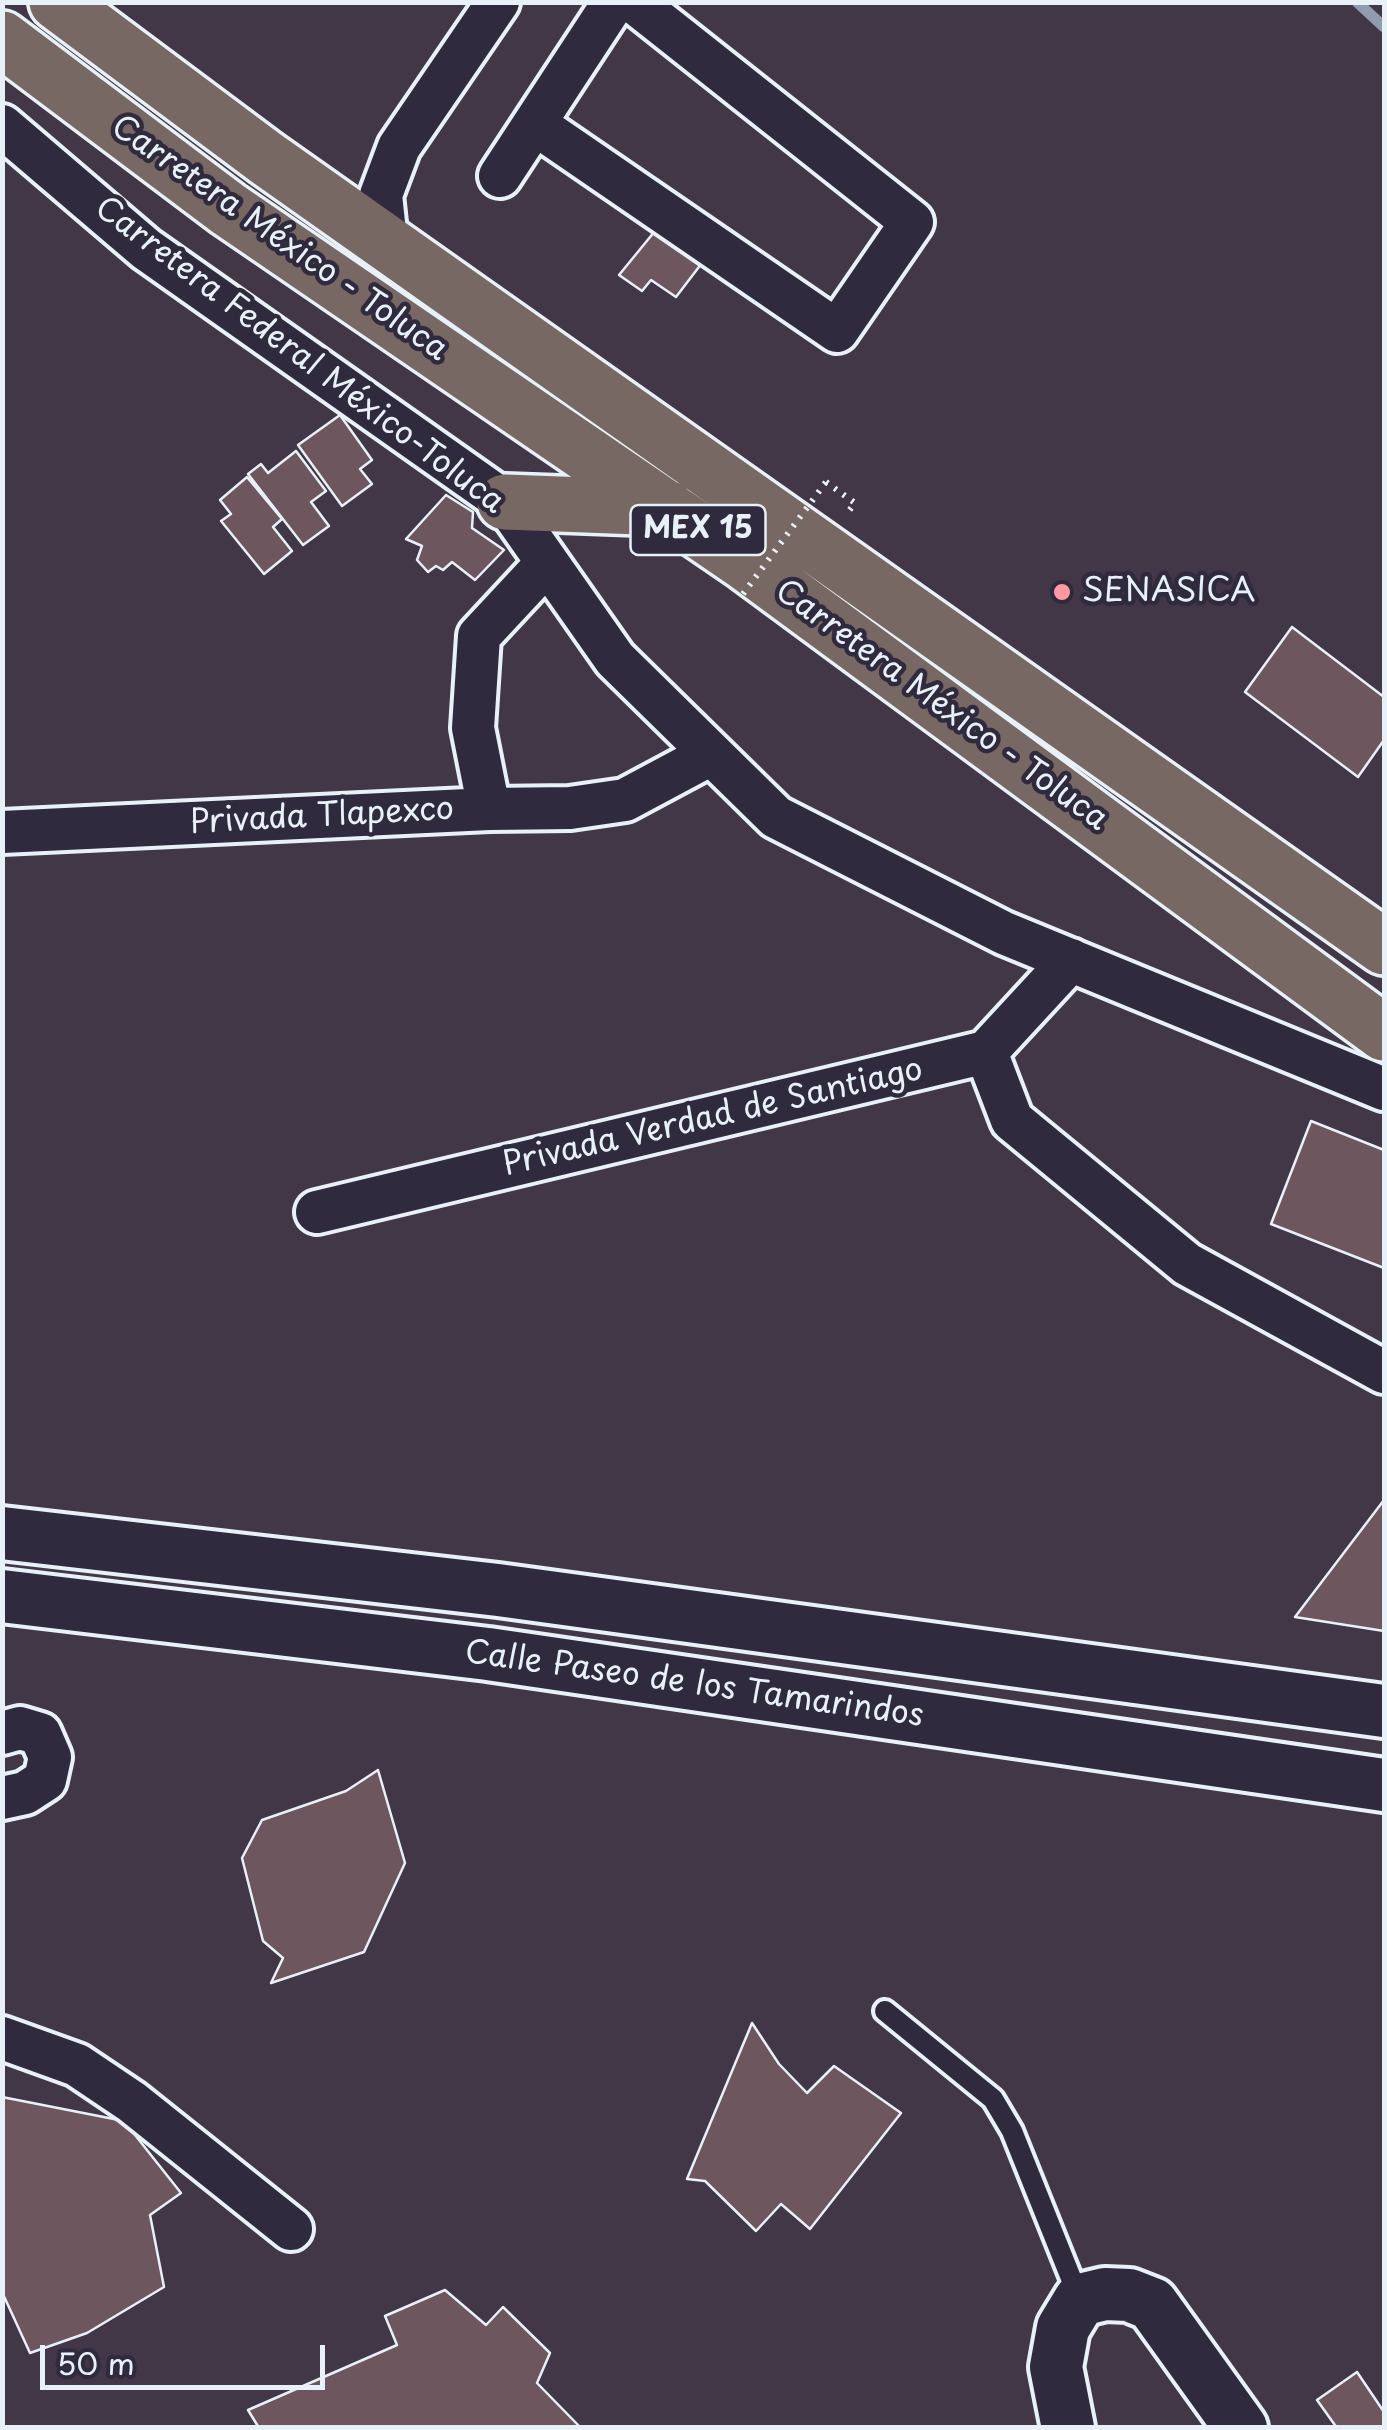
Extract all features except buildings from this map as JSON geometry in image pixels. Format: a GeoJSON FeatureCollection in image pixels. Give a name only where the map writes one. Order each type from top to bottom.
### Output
{"type":"FeatureCollection","features":[{"type":"Feature","properties":{"kind":"main road","name":"Carretera México - Toluca"},"geometry":{"type":"LineString","coordinates":[[56,2],[386,242],[1384,946]]}},
{"type":"Feature","properties":{"kind":"main road","name":"Carretera México - Toluca"},"geometry":{"type":"LineString","coordinates":[[2,39],[228,208],[667,508],[1384,1033]]}},
{"type":"Feature","properties":{"kind":"main road"},"geometry":{"type":"LineString","coordinates":[[505,502],[667,508]]}},
{"type":"Feature","properties":{"kind":"street"},"geometry":{"type":"LineString","coordinates":[[386,242],[381,195],[399,146],[498,2]]}},
{"type":"Feature","properties":{"kind":"street"},"geometry":{"type":"LineString","coordinates":[[500,176],[614,2]]}},
{"type":"Feature","properties":{"kind":"street"},"geometry":{"type":"LineString","coordinates":[[535,124],[837,332],[912,222],[634,2]]}},
{"type":"Feature","properties":{"kind":"street","name":"Carretera Federal México-Toluca"},"geometry":{"type":"LineString","coordinates":[[2,126],[146,249],[505,502],[615,660],[776,817],[1004,933],[1384,1089]]}},
{"type":"Feature","properties":{"kind":"street","name":"Privada Tlapexco"},"geometry":{"type":"LineString","coordinates":[[2,832],[489,809],[473,728],[479,636],[546,564]]}},
{"type":"Feature","properties":{"kind":"street"},"geometry":{"type":"LineString","coordinates":[[489,809],[570,808],[625,800],[712,754]]}},
{"type":"Feature","properties":{"kind":"street"},"geometry":{"type":"LineString","coordinates":[[1072,960],[986,1052],[1012,1120],[1187,1264],[1384,1372]]}},
{"type":"Feature","properties":{"kind":"street","name":"Privada Verdad de Santiago"},"geometry":{"type":"LineString","coordinates":[[317,1212],[986,1052]]}},
{"type":"Feature","properties":{"kind":"street","name":"Calle Paseo de los Tamarindos"},"geometry":{"type":"LineString","coordinates":[[2,1533],[498,1590],[1384,1711]]}},
{"type":"Feature","properties":{"kind":"street"},"geometry":{"type":"LineString","coordinates":[[488,1654],[498,1590]]}},
{"type":"Feature","properties":{"kind":"street","name":"Calle Paseo de los Tamarindos"},"geometry":{"type":"LineString","coordinates":[[2,1596],[488,1654],[1384,1785]]}},
{"type":"Feature","properties":{"kind":"street"},"geometry":{"type":"LineString","coordinates":[[2,1733],[20,1728],[40,1734],[50,1758],[45,1780],[25,1793],[2,1798]]}},
{"type":"Feature","properties":{"kind":"street"},"geometry":{"type":"LineString","coordinates":[[2,2038],[77,2065],[132,2102],[291,2229]]}},
{"type":"Feature","properties":{"kind":"street"},"geometry":{"type":"LineString","coordinates":[[1068,2428],[1056,2367],[1063,2328],[1080,2300],[1105,2294],[1129,2295],[1152,2304],[1172,2325],[1242,2428]]}},
{"type":"Feature","properties":{"kind":"lane"},"geometry":{"type":"LineString","coordinates":[[885,2011],[993,2099],[1012,2131],[1080,2300]]}},
{"type":"Feature","properties":{"kind":"path"},"geometry":{"type":"LineString","coordinates":[[743,594],[826,482],[854,504]]}},
{"type":"Feature","properties":{"kind":"waterway"},"geometry":{"type":"LineString","coordinates":[[1357,2],[1384,27]]}},
{"type":"Feature","properties":{"kind":"place","name":"SENASICA"},"geometry":{"type":"Point","coordinates":[1062,592]}}]}
